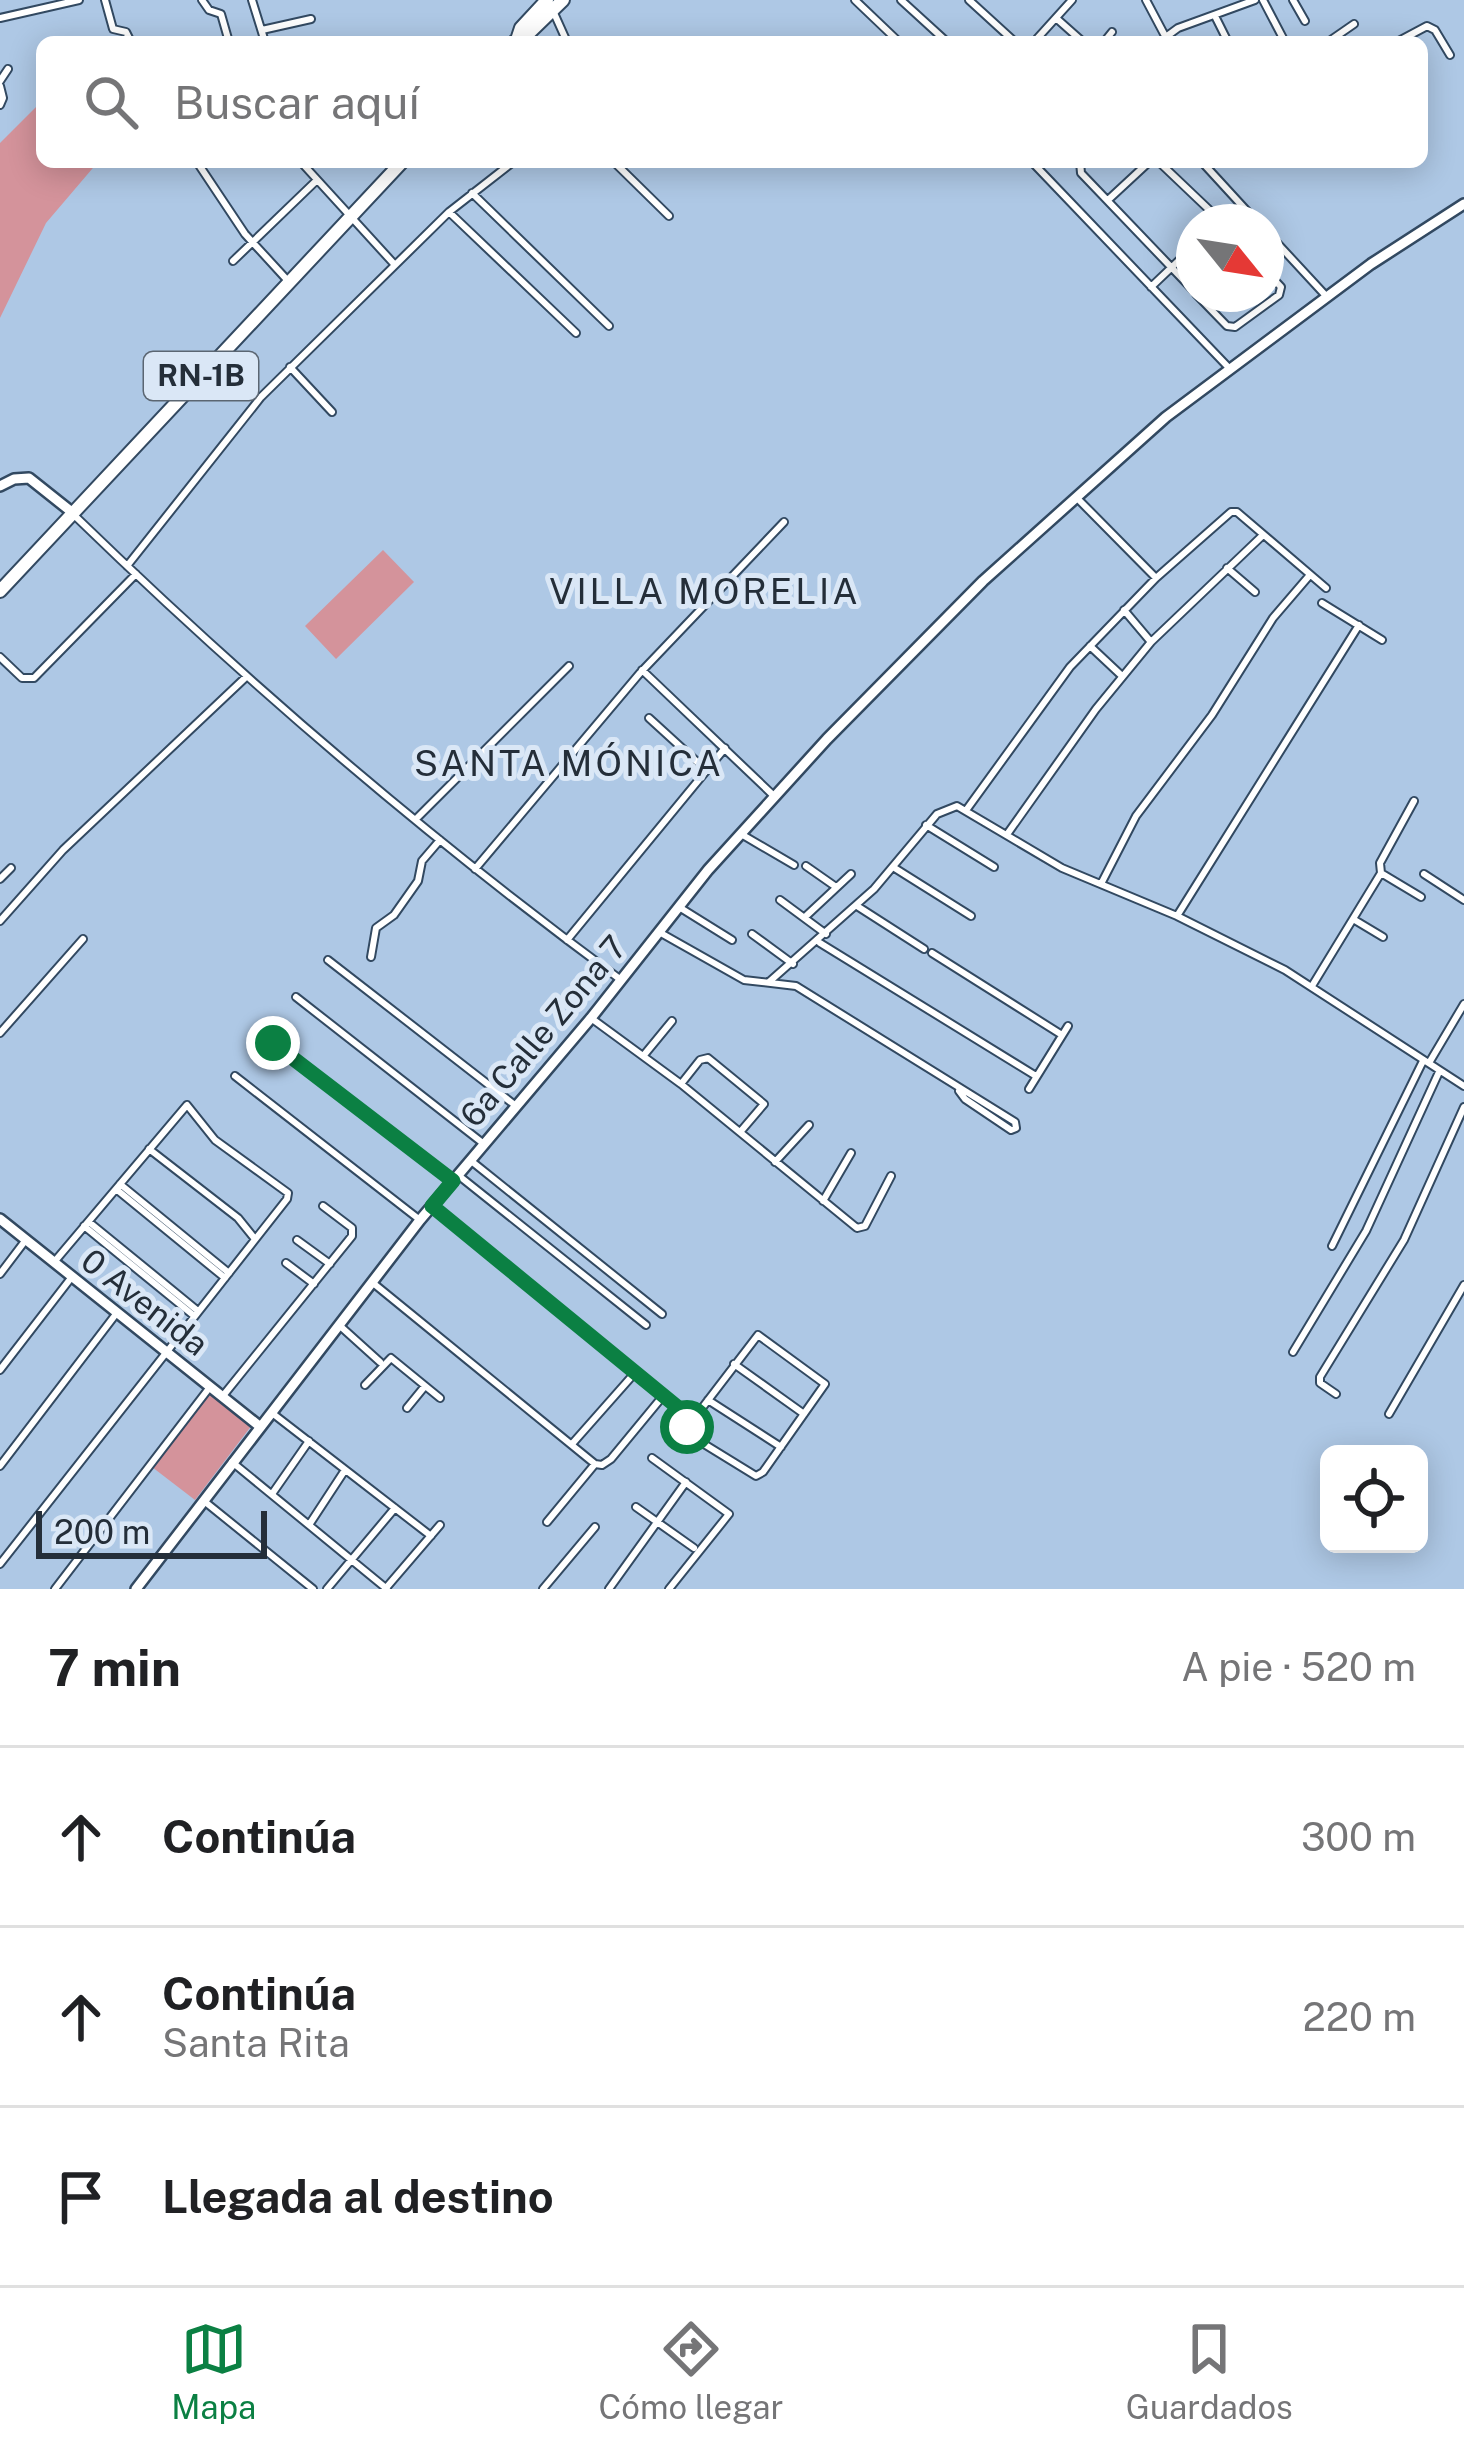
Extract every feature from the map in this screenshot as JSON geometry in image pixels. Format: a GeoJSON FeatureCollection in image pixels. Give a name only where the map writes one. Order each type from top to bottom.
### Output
{"type":"FeatureCollection","features":[{"type":"Feature","properties":{"kind":"highway"},"geometry":{"type":"LineString","coordinates":[[525,36],[554,3]]}},
{"type":"Feature","properties":{"kind":"highway","name":"RN-1B"},"geometry":{"type":"LineString","coordinates":[[0,591],[396,168]]}},
{"type":"Feature","properties":{"kind":"street"},"geometry":{"type":"LineString","coordinates":[[0,18],[79,0]]}},
{"type":"Feature","properties":{"kind":"street"},"geometry":{"type":"LineString","coordinates":[[105,0],[113,29],[128,36]]}},
{"type":"Feature","properties":{"kind":"street"},"geometry":{"type":"LineString","coordinates":[[202,0],[208,10],[221,14],[228,36]]}},
{"type":"Feature","properties":{"kind":"street"},"geometry":{"type":"LineString","coordinates":[[252,0],[264,36]]}},
{"type":"Feature","properties":{"kind":"street"},"geometry":{"type":"LineString","coordinates":[[855,0],[893,36]]}},
{"type":"Feature","properties":{"kind":"street"},"geometry":{"type":"LineString","coordinates":[[901,0],[940,36]]}},
{"type":"Feature","properties":{"kind":"street"},"geometry":{"type":"LineString","coordinates":[[969,0],[1008,36]]}},
{"type":"Feature","properties":{"kind":"street"},"geometry":{"type":"LineString","coordinates":[[1040,36],[1072,0]]}},
{"type":"Feature","properties":{"kind":"street"},"geometry":{"type":"LineString","coordinates":[[1146,0],[1161,36]]}},
{"type":"Feature","properties":{"kind":"street"},"geometry":{"type":"LineString","coordinates":[[1167,36],[1259,0],[1281,36]]}},
{"type":"Feature","properties":{"kind":"street"},"geometry":{"type":"LineString","coordinates":[[1293,0],[1305,21]]}},
{"type":"Feature","properties":{"kind":"street"},"geometry":{"type":"LineString","coordinates":[[554,3],[565,36]]}},
{"type":"Feature","properties":{"kind":"street"},"geometry":{"type":"LineString","coordinates":[[1216,17],[1225,36]]}},
{"type":"Feature","properties":{"kind":"street"},"geometry":{"type":"LineString","coordinates":[[1056,18],[1076,36]]}},
{"type":"Feature","properties":{"kind":"street"},"geometry":{"type":"LineString","coordinates":[[262,30],[311,19]]}},
{"type":"Feature","properties":{"kind":"street"},"geometry":{"type":"LineString","coordinates":[[1337,36],[1354,24]]}},
{"type":"Feature","properties":{"kind":"street"},"geometry":{"type":"LineString","coordinates":[[1408,36],[1427,26],[1450,55]]}},
{"type":"Feature","properties":{"kind":"street"},"geometry":{"type":"LineString","coordinates":[[1109,36],[1112,32]]}},
{"type":"Feature","properties":{"kind":"street"},"geometry":{"type":"LineString","coordinates":[[0,105],[0,84],[8,69]]}},
{"type":"Feature","properties":{"kind":"street"},"geometry":{"type":"LineString","coordinates":[[201,168],[252,243],[289,282]]}},
{"type":"Feature","properties":{"kind":"street"},"geometry":{"type":"LineString","coordinates":[[306,168],[395,265]]}},
{"type":"Feature","properties":{"kind":"street"},"geometry":{"type":"LineString","coordinates":[[127,566],[246,413],[449,212],[505,168]]}},
{"type":"Feature","properties":{"kind":"street"},"geometry":{"type":"LineString","coordinates":[[620,168],[669,216]]}},
{"type":"Feature","properties":{"kind":"street"},"geometry":{"type":"LineString","coordinates":[[1038,168],[1230,369]]}},
{"type":"Feature","properties":{"kind":"street"},"geometry":{"type":"LineString","coordinates":[[1079,168],[1176,272]]}},
{"type":"Feature","properties":{"kind":"street"},"geometry":{"type":"LineString","coordinates":[[1108,200],[1143,168]]}},
{"type":"Feature","properties":{"kind":"street"},"geometry":{"type":"LineString","coordinates":[[1165,168],[1202,204]]}},
{"type":"Feature","properties":{"kind":"street"},"geometry":{"type":"LineString","coordinates":[[1208,168],[1241,204]]}},
{"type":"Feature","properties":{"kind":"street"},"geometry":{"type":"LineString","coordinates":[[233,261],[317,180]]}},
{"type":"Feature","properties":{"kind":"street"},"geometry":{"type":"LineString","coordinates":[[472,193],[609,326]]}},
{"type":"Feature","properties":{"kind":"street","name":"6a Calle Zona 7"},"geometry":{"type":"LineString","coordinates":[[136,1589],[420,1220],[774,796],[983,581],[1166,417],[1402,242],[1464,204]]}},
{"type":"Feature","properties":{"kind":"street"},"geometry":{"type":"LineString","coordinates":[[449,212],[576,333]]}},
{"type":"Feature","properties":{"kind":"street"},"geometry":{"type":"LineString","coordinates":[[1284,250],[1327,297]]}},
{"type":"Feature","properties":{"kind":"street"},"geometry":{"type":"LineString","coordinates":[[1151,287],[1176,262]]}},
{"type":"Feature","properties":{"kind":"street"},"geometry":{"type":"LineString","coordinates":[[1213,312],[1227,326],[1235,327],[1256,312]]}},
{"type":"Feature","properties":{"kind":"street"},"geometry":{"type":"LineString","coordinates":[[290,367],[332,412]]}},
{"type":"Feature","properties":{"kind":"street"},"geometry":{"type":"LineString","coordinates":[[0,486],[28,478],[73,513],[246,677],[475,869],[621,980]]}},
{"type":"Feature","properties":{"kind":"street"},"geometry":{"type":"LineString","coordinates":[[1078,498],[1156,578]]}},
{"type":"Feature","properties":{"kind":"street"},"geometry":{"type":"LineString","coordinates":[[967,809],[1089,646],[1231,512],[1237,512],[1326,587]]}},
{"type":"Feature","properties":{"kind":"street"},"geometry":{"type":"LineString","coordinates":[[475,869],[642,670],[784,522]]}},
{"type":"Feature","properties":{"kind":"street"},"geometry":{"type":"LineString","coordinates":[[1007,834],[1151,642],[1262,536]]}},
{"type":"Feature","properties":{"kind":"street"},"geometry":{"type":"LineString","coordinates":[[1227,568],[1255,592]]}},
{"type":"Feature","properties":{"kind":"street"},"geometry":{"type":"LineString","coordinates":[[0,657],[22,678],[34,678],[136,574]]}},
{"type":"Feature","properties":{"kind":"street"},"geometry":{"type":"LineString","coordinates":[[1101,884],[1136,816],[1212,715],[1273,618],[1310,576]]}},
{"type":"Feature","properties":{"kind":"street"},"geometry":{"type":"LineString","coordinates":[[1322,603],[1382,640]]}},
{"type":"Feature","properties":{"kind":"street"},"geometry":{"type":"LineString","coordinates":[[1124,610],[1151,642]]}},
{"type":"Feature","properties":{"kind":"street"},"geometry":{"type":"LineString","coordinates":[[1177,916],[1359,626]]}},
{"type":"Feature","properties":{"kind":"street"},"geometry":{"type":"LineString","coordinates":[[1089,646],[1122,676]]}},
{"type":"Feature","properties":{"kind":"street"},"geometry":{"type":"LineString","coordinates":[[416,819],[569,666]]}},
{"type":"Feature","properties":{"kind":"street"},"geometry":{"type":"LineString","coordinates":[[642,670],[774,796]]}},
{"type":"Feature","properties":{"kind":"street"},"geometry":{"type":"LineString","coordinates":[[0,921],[64,850],[246,677]]}},
{"type":"Feature","properties":{"kind":"street"},"geometry":{"type":"LineString","coordinates":[[650,718],[706,770]]}},
{"type":"Feature","properties":{"kind":"street"},"geometry":{"type":"LineString","coordinates":[[567,940],[724,748]]}},
{"type":"Feature","properties":{"kind":"street"},"geometry":{"type":"LineString","coordinates":[[1312,986],[1381,873],[1380,863],[1414,801]]}},
{"type":"Feature","properties":{"kind":"street"},"geometry":{"type":"LineString","coordinates":[[769,982],[857,906],[926,825],[946,808],[967,809],[1062,868],[1177,916],[1312,986],[1464,1086]]}},
{"type":"Feature","properties":{"kind":"street"},"geometry":{"type":"LineString","coordinates":[[926,825],[994,867]]}},
{"type":"Feature","properties":{"kind":"street"},"geometry":{"type":"LineString","coordinates":[[741,834],[794,866]]}},
{"type":"Feature","properties":{"kind":"street"},"geometry":{"type":"LineString","coordinates":[[371,957],[377,926],[394,915],[417,883],[422,861],[440,840]]}},
{"type":"Feature","properties":{"kind":"street"},"geometry":{"type":"LineString","coordinates":[[806,866],[836,886]]}},
{"type":"Feature","properties":{"kind":"street"},"geometry":{"type":"LineString","coordinates":[[892,867],[971,916]]}},
{"type":"Feature","properties":{"kind":"street"},"geometry":{"type":"LineString","coordinates":[[0,879],[10,868]]}},
{"type":"Feature","properties":{"kind":"street"},"geometry":{"type":"LineString","coordinates":[[1381,873],[1421,897]]}},
{"type":"Feature","properties":{"kind":"street"},"geometry":{"type":"LineString","coordinates":[[805,917],[850,874]]}},
{"type":"Feature","properties":{"kind":"street"},"geometry":{"type":"LineString","coordinates":[[1424,874],[1464,900]]}},
{"type":"Feature","properties":{"kind":"street"},"geometry":{"type":"LineString","coordinates":[[779,900],[826,934]]}},
{"type":"Feature","properties":{"kind":"street"},"geometry":{"type":"LineString","coordinates":[[857,906],[1062,1035]]}},
{"type":"Feature","properties":{"kind":"street"},"geometry":{"type":"LineString","coordinates":[[679,907],[731,940]]}},
{"type":"Feature","properties":{"kind":"street"},"geometry":{"type":"LineString","coordinates":[[1353,919],[1383,938]]}},
{"type":"Feature","properties":{"kind":"street"},"geometry":{"type":"LineString","coordinates":[[659,932],[744,980],[796,986],[1015,1122],[1016,1128],[1011,1130],[959,1090]]}},
{"type":"Feature","properties":{"kind":"street"},"geometry":{"type":"LineString","coordinates":[[752,934],[793,964]]}},
{"type":"Feature","properties":{"kind":"street"},"geometry":{"type":"LineString","coordinates":[[0,1033],[83,939]]}},
{"type":"Feature","properties":{"kind":"street"},"geometry":{"type":"LineString","coordinates":[[818,942],[1036,1076]]}},
{"type":"Feature","properties":{"kind":"street"},"geometry":{"type":"LineString","coordinates":[[328,960],[516,1106]]}},
{"type":"Feature","properties":{"kind":"street"},"geometry":{"type":"LineString","coordinates":[[296,997],[484,1144]]}},
{"type":"Feature","properties":{"kind":"street"},"geometry":{"type":"LineString","coordinates":[[1332,1246],[1425,1063],[1464,1004]]}},
{"type":"Feature","properties":{"kind":"street"},"geometry":{"type":"LineString","coordinates":[[591,1018],[862,1229],[891,1176]]}},
{"type":"Feature","properties":{"kind":"street"},"geometry":{"type":"LineString","coordinates":[[644,1055],[672,1021]]}},
{"type":"Feature","properties":{"kind":"street"},"geometry":{"type":"LineString","coordinates":[[1029,1089],[1068,1026]]}},
{"type":"Feature","properties":{"kind":"street"},"geometry":{"type":"LineString","coordinates":[[273,1043],[646,1325]]}},
{"type":"Feature","properties":{"kind":"street"},"geometry":{"type":"LineString","coordinates":[[681,1084],[700,1060],[708,1058],[764,1104],[741,1131]]}},
{"type":"Feature","properties":{"kind":"street"},"geometry":{"type":"LineString","coordinates":[[1294,1352],[1366,1231],[1439,1072]]}},
{"type":"Feature","properties":{"kind":"street"},"geometry":{"type":"LineString","coordinates":[[235,1076],[420,1220]]}},
{"type":"Feature","properties":{"kind":"street"},"geometry":{"type":"LineString","coordinates":[[0,1564],[289,1195],[215,1140],[187,1105],[52,1264]]}},
{"type":"Feature","properties":{"kind":"street"},"geometry":{"type":"LineString","coordinates":[[1336,1394],[1320,1383],[1320,1377],[1404,1240],[1464,1107]]}},
{"type":"Feature","properties":{"kind":"street"},"geometry":{"type":"LineString","coordinates":[[776,1162],[809,1125]]}},
{"type":"Feature","properties":{"kind":"street"},"geometry":{"type":"LineString","coordinates":[[149,1149],[238,1218],[255,1239]]}},
{"type":"Feature","properties":{"kind":"street"},"geometry":{"type":"LineString","coordinates":[[823,1201],[851,1153]]}},
{"type":"Feature","properties":{"kind":"street"},"geometry":{"type":"LineString","coordinates":[[470,1160],[662,1314]]}},
{"type":"Feature","properties":{"kind":"street"},"geometry":{"type":"LineString","coordinates":[[118,1186],[227,1275]]}},
{"type":"Feature","properties":{"kind":"street"},"geometry":{"type":"LineString","coordinates":[[222,1397],[353,1232],[323,1206]]}},
{"type":"Feature","properties":{"kind":"street"},"geometry":{"type":"LineString","coordinates":[[432,1206],[692,1419]]}},
{"type":"Feature","properties":{"kind":"street","name":"0 Avenida"},"geometry":{"type":"LineString","coordinates":[[0,1219],[258,1425]]}},
{"type":"Feature","properties":{"kind":"street"},"geometry":{"type":"LineString","coordinates":[[86,1224],[196,1314]]}},
{"type":"Feature","properties":{"kind":"street"},"geometry":{"type":"LineString","coordinates":[[297,1240],[330,1264]]}},
{"type":"Feature","properties":{"kind":"street"},"geometry":{"type":"LineString","coordinates":[[0,1274],[25,1241]]}},
{"type":"Feature","properties":{"kind":"street"},"geometry":{"type":"LineString","coordinates":[[286,1264],[314,1285]]}},
{"type":"Feature","properties":{"kind":"street"},"geometry":{"type":"LineString","coordinates":[[0,1370],[71,1278]]}},
{"type":"Feature","properties":{"kind":"street"},"geometry":{"type":"LineString","coordinates":[[372,1282],[596,1464]]}},
{"type":"Feature","properties":{"kind":"street"},"geometry":{"type":"LineString","coordinates":[[1389,1414],[1464,1285]]}},
{"type":"Feature","properties":{"kind":"street"},"geometry":{"type":"LineString","coordinates":[[0,1466],[116,1314]]}},
{"type":"Feature","properties":{"kind":"street"},"geometry":{"type":"LineString","coordinates":[[339,1325],[382,1363]]}},
{"type":"Feature","properties":{"kind":"street"},"geometry":{"type":"LineString","coordinates":[[758,1335],[825,1384],[781,1447],[754,1476],[689,1435],[686,1429],[707,1400],[758,1335]]}},
{"type":"Feature","properties":{"kind":"street"},"geometry":{"type":"LineString","coordinates":[[365,1385],[382,1363],[393,1358],[440,1398]]}},
{"type":"Feature","properties":{"kind":"street"},"geometry":{"type":"LineString","coordinates":[[734,1364],[804,1414]]}},
{"type":"Feature","properties":{"kind":"street"},"geometry":{"type":"LineString","coordinates":[[572,1444],[634,1375]]}},
{"type":"Feature","properties":{"kind":"street"},"geometry":{"type":"LineString","coordinates":[[407,1408],[425,1386]]}},
{"type":"Feature","properties":{"kind":"street"},"geometry":{"type":"LineString","coordinates":[[55,1589],[210,1387]]}},
{"type":"Feature","properties":{"kind":"street"},"geometry":{"type":"LineString","coordinates":[[547,1522],[596,1464],[608,1462],[663,1396]]}},
{"type":"Feature","properties":{"kind":"street"},"geometry":{"type":"LineString","coordinates":[[707,1400],[781,1447]]}},
{"type":"Feature","properties":{"kind":"street"},"geometry":{"type":"LineString","coordinates":[[270,1411],[430,1536]]}},
{"type":"Feature","properties":{"kind":"street"},"geometry":{"type":"LineString","coordinates":[[272,1494],[309,1441]]}},
{"type":"Feature","properties":{"kind":"street"},"geometry":{"type":"LineString","coordinates":[[652,1458],[729,1514],[669,1589]]}},
{"type":"Feature","properties":{"kind":"street"},"geometry":{"type":"LineString","coordinates":[[231,1462],[387,1589],[440,1525]]}},
{"type":"Feature","properties":{"kind":"street"},"geometry":{"type":"LineString","coordinates":[[309,1525],[345,1470]]}},
{"type":"Feature","properties":{"kind":"street"},"geometry":{"type":"LineString","coordinates":[[608,1589],[686,1482]]}},
{"type":"Feature","properties":{"kind":"street"},"geometry":{"type":"LineString","coordinates":[[204,1501],[313,1589]]}},
{"type":"Feature","properties":{"kind":"street"},"geometry":{"type":"LineString","coordinates":[[636,1507],[694,1548]]}},
{"type":"Feature","properties":{"kind":"street"},"geometry":{"type":"LineString","coordinates":[[328,1589],[394,1508]]}},
{"type":"Feature","properties":{"kind":"street"},"geometry":{"type":"LineString","coordinates":[[543,1589],[595,1527]]}},
{"type":"Feature","properties":{"kind":"shaded area"},"geometry":{"type":"Polygon","coordinates":[[[36,107],[36,168],[93,168],[46,223],[0,318],[0,143],[36,107]]]}},
{"type":"Feature","properties":{"kind":"shaded area"},"geometry":{"type":"Polygon","coordinates":[[[383,550],[414,582],[336,659],[305,626],[383,550]]]}},
{"type":"Feature","properties":{"kind":"shaded area"},"geometry":{"type":"Polygon","coordinates":[[[209,1393],[252,1425],[195,1500],[152,1467],[209,1393]]]}},
{"type":"Feature","properties":{"kind":"district","name":"VILLA MORELIA"},"geometry":{"type":"Point","coordinates":[705,591]}},
{"type":"Feature","properties":{"kind":"district","name":"SANTA MÓNICA"},"geometry":{"type":"Point","coordinates":[569,763]}},
{"type":"Feature","properties":{"kind":"route"},"geometry":{"type":"LineString","coordinates":[[273,1043],[453,1181],[432,1206],[692,1419],[687,1427]]}}]}
